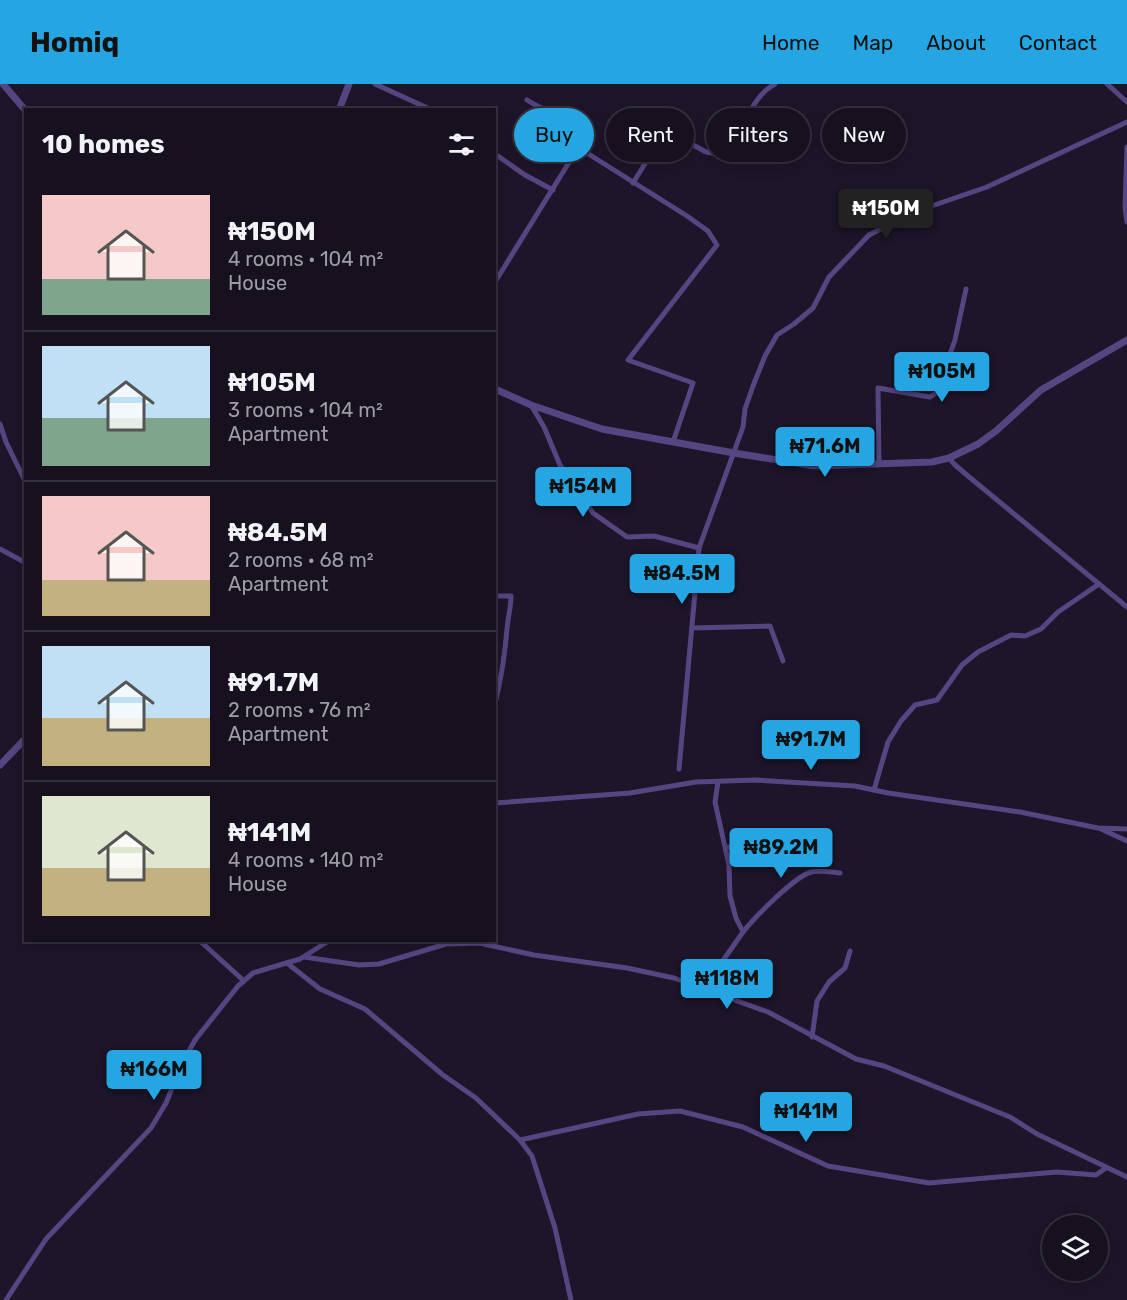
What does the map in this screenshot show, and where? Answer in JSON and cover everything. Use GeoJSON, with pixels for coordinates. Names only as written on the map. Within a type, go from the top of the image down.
{"type":"FeatureCollection","features":[{"type":"Feature","properties":{"kind":"street"},"geometry":{"type":"LineString","coordinates":[[3,84],[24,109]]}},
{"type":"Feature","properties":{"kind":"street"},"geometry":{"type":"LineString","coordinates":[[340,108],[349,84]]}},
{"type":"Feature","properties":{"kind":"street"},"geometry":{"type":"LineString","coordinates":[[375,84],[428,108]]}},
{"type":"Feature","properties":{"kind":"street"},"geometry":{"type":"LineString","coordinates":[[633,183],[659,141],[666,136],[675,135],[706,152],[718,154],[728,148],[762,94],[775,84]]}},
{"type":"Feature","properties":{"kind":"street"},"geometry":{"type":"LineString","coordinates":[[1107,84],[1127,102]]}},
{"type":"Feature","properties":{"kind":"street"},"geometry":{"type":"LineString","coordinates":[[527,100],[542,108]]}},
{"type":"Feature","properties":{"kind":"street"},"geometry":{"type":"LineString","coordinates":[[679,769],[699,548],[722,479],[743,427],[745,409],[753,386],[765,356],[777,335],[813,308],[829,277],[869,235],[914,212],[987,187],[1127,122]]}},
{"type":"Feature","properties":{"kind":"street"},"geometry":{"type":"LineString","coordinates":[[1127,147],[1125,207],[1127,222]]}},
{"type":"Feature","properties":{"kind":"street"},"geometry":{"type":"LineString","coordinates":[[496,155],[525,175],[553,190]]}},
{"type":"Feature","properties":{"kind":"street"},"geometry":{"type":"LineString","coordinates":[[594,158],[687,216],[708,231],[717,245],[628,360],[693,383],[673,442]]}},
{"type":"Feature","properties":{"kind":"street"},"geometry":{"type":"LineString","coordinates":[[496,280],[570,162]]}},
{"type":"Feature","properties":{"kind":"street"},"geometry":{"type":"LineString","coordinates":[[879,464],[878,388],[885,387],[930,397],[936,393],[955,340],[966,289]]}},
{"type":"Feature","properties":{"kind":"street"},"geometry":{"type":"LineString","coordinates":[[496,390],[602,429],[734,453],[814,466],[932,462],[949,458],[978,444],[996,431],[1041,390],[1127,340]]}},
{"type":"Feature","properties":{"kind":"street"},"geometry":{"type":"LineString","coordinates":[[531,405],[544,427],[560,465],[593,513],[627,537],[654,536],[699,548]]}},
{"type":"Feature","properties":{"kind":"street"},"geometry":{"type":"LineString","coordinates":[[0,424],[24,479]]}},
{"type":"Feature","properties":{"kind":"street"},"geometry":{"type":"LineString","coordinates":[[949,458],[1127,607]]}},
{"type":"Feature","properties":{"kind":"street"},"geometry":{"type":"LineString","coordinates":[[0,549],[24,561]]}},
{"type":"Feature","properties":{"kind":"street"},"geometry":{"type":"LineString","coordinates":[[874,790],[888,742],[901,721],[915,705],[937,700],[962,665],[978,652],[1011,635],[1025,636],[1041,629],[1058,612],[1099,584]]}},
{"type":"Feature","properties":{"kind":"street"},"geometry":{"type":"LineString","coordinates":[[496,596],[511,596],[506,647],[496,699]]}},
{"type":"Feature","properties":{"kind":"street"},"geometry":{"type":"LineString","coordinates":[[692,628],[770,626],[783,661]]}},
{"type":"Feature","properties":{"kind":"street"},"geometry":{"type":"LineString","coordinates":[[0,765],[24,740]]}},
{"type":"Feature","properties":{"kind":"street"},"geometry":{"type":"LineString","coordinates":[[496,803],[630,793],[696,782],[755,780],[825,783],[1020,812],[1098,828],[1127,829]]}},
{"type":"Feature","properties":{"kind":"street"},"geometry":{"type":"LineString","coordinates":[[718,782],[715,802],[729,865],[730,896],[736,918],[743,932]]}},
{"type":"Feature","properties":{"kind":"street"},"geometry":{"type":"LineString","coordinates":[[1098,828],[1127,841]]}},
{"type":"Feature","properties":{"kind":"street"},"geometry":{"type":"LineString","coordinates":[[726,847],[781,849]]}},
{"type":"Feature","properties":{"kind":"street"},"geometry":{"type":"LineString","coordinates":[[703,989],[743,932],[783,892],[809,873],[825,871],[840,873]]}},
{"type":"Feature","properties":{"kind":"street"},"geometry":{"type":"LineString","coordinates":[[201,942],[244,981]]}},
{"type":"Feature","properties":{"kind":"street"},"geometry":{"type":"LineString","coordinates":[[6,1300],[46,1239],[151,1128],[195,1040],[244,981],[253,973],[304,957],[327,942]]}},
{"type":"Feature","properties":{"kind":"street"},"geometry":{"type":"LineString","coordinates":[[304,957],[359,965],[379,964],[446,944],[479,943],[534,955],[674,978],[768,1011],[856,1059],[884,1066],[1010,1117],[1037,1134],[1127,1177]]}},
{"type":"Feature","properties":{"kind":"street"},"geometry":{"type":"LineString","coordinates":[[813,1037],[817,1001],[829,982],[845,968],[850,951]]}},
{"type":"Feature","properties":{"kind":"street"},"geometry":{"type":"LineString","coordinates":[[287,963],[320,989],[365,1009],[444,1075],[476,1098],[520,1140],[532,1156],[555,1228],[571,1300]]}},
{"type":"Feature","properties":{"kind":"street"},"geometry":{"type":"LineString","coordinates":[[520,1140],[638,1114],[680,1111],[743,1127],[828,1166],[929,1183],[1057,1172],[1096,1175],[1106,1168]]}}]}
